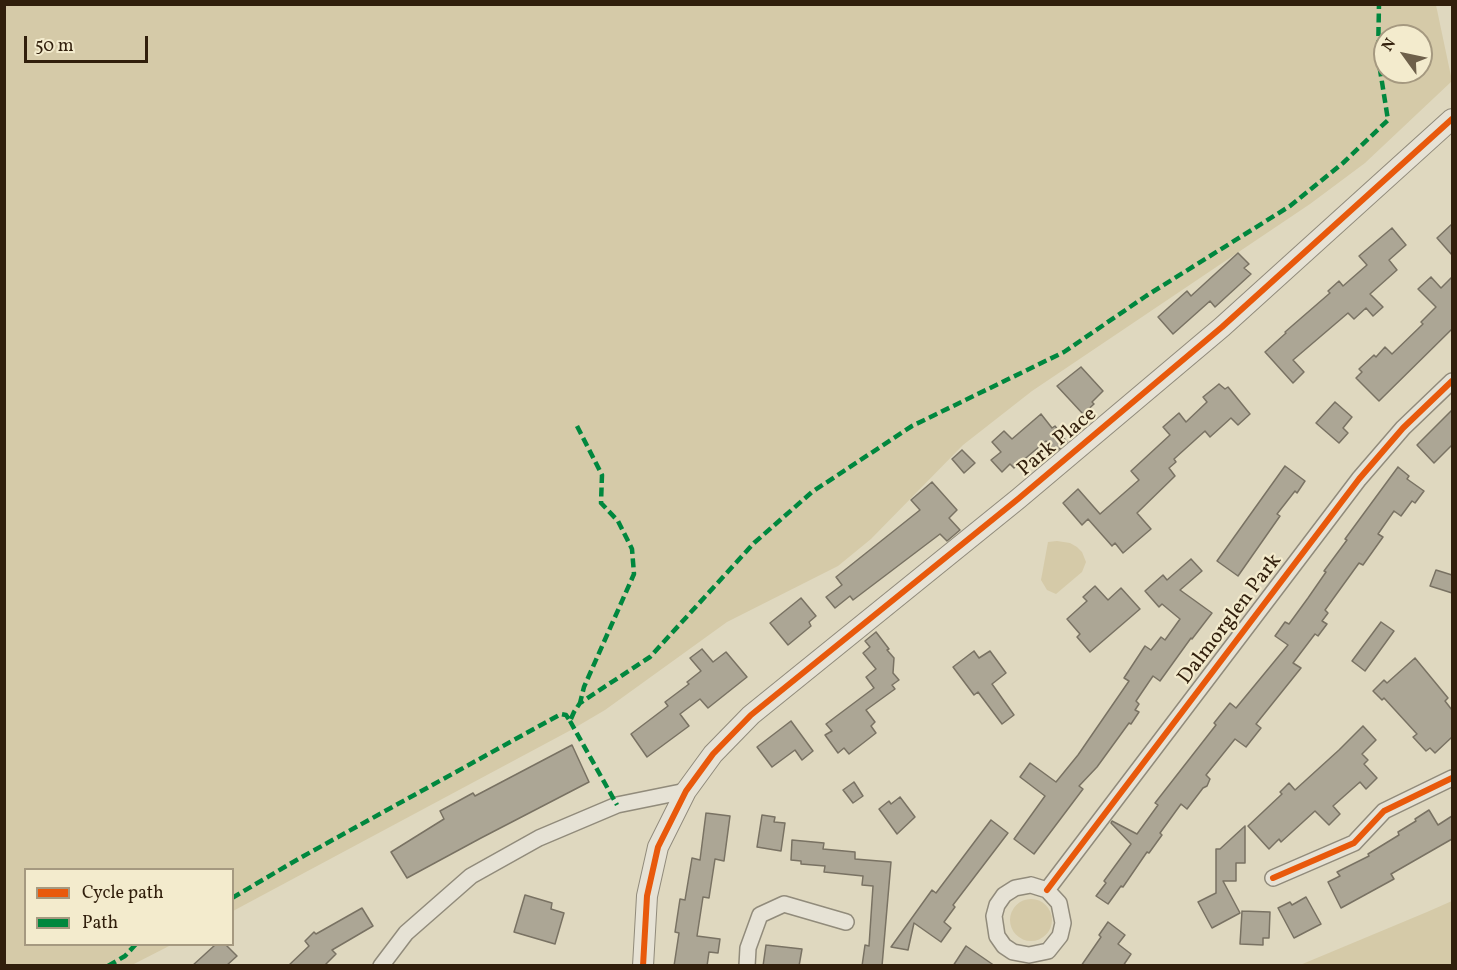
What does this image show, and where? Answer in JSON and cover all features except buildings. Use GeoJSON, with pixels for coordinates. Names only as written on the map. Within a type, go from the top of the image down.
{"type":"FeatureCollection","features":[{"type":"Feature","properties":{"kind":"street","name":"Park Place"},"geometry":{"type":"LineString","coordinates":[[643,966],[647,896],[658,847],[686,790],[713,754],[751,715],[1018,499],[1222,327],[1452,119]]}},
{"type":"Feature","properties":{"kind":"street","name":"Dalmorglen Park"},"geometry":{"type":"LineString","coordinates":[[1047,890],[1359,479],[1403,428],[1452,381]]}},
{"type":"Feature","properties":{"kind":"street"},"geometry":{"type":"LineString","coordinates":[[1273,878],[1354,843],[1383,811],[1452,778]]}},
{"type":"Feature","properties":{"kind":"street"},"geometry":{"type":"LineString","coordinates":[[381,966],[406,933],[471,876],[540,838],[617,805],[686,790]]}},
{"type":"Feature","properties":{"kind":"street"},"geometry":{"type":"LineString","coordinates":[[1031,885],[1047,890],[1059,903],[1063,914],[1064,923],[1060,936],[1048,951],[1029,955],[1013,952],[1004,946],[997,936],[994,916],[997,905],[1004,895],[1015,888],[1031,885]]}},
{"type":"Feature","properties":{"kind":"street"},"geometry":{"type":"LineString","coordinates":[[747,966],[748,948],[760,915],[784,904],[846,922]]}},
{"type":"Feature","properties":{"kind":"shaded area"},"geometry":{"type":"Polygon","coordinates":[[[5,4],[1436,5],[1452,81],[1365,163],[1310,204],[1032,391],[963,445],[871,539],[838,566],[727,622],[605,710],[234,910],[234,868],[24,868],[24,946],[169,946],[132,965],[5,965],[5,4]]]}},
{"type":"Feature","properties":{"kind":"shaded area"},"geometry":{"type":"Polygon","coordinates":[[[1048,542],[1070,543],[1077,547],[1086,562],[1082,572],[1056,594],[1047,590],[1041,580],[1048,542]]]}},
{"type":"Feature","properties":{"kind":"shaded area"},"geometry":{"type":"Polygon","coordinates":[[[1031,899],[1046,905],[1052,920],[1046,935],[1031,941],[1016,935],[1010,920],[1016,905],[1031,899]]]}},
{"type":"Feature","properties":{"kind":"shaded area"},"geometry":{"type":"Polygon","coordinates":[[[1452,901],[1452,965],[1300,965],[1427,912],[1452,901]]]}},
{"type":"Feature","properties":{"kind":"marked path"},"geometry":{"type":"LineString","coordinates":[[234,897],[561,714],[566,715],[570,721],[580,703],[650,657],[754,543],[812,492],[912,426],[1064,352],[1146,296],[1290,206],[1343,163],[1388,120],[1378,57],[1379,4]]}},
{"type":"Feature","properties":{"kind":"marked path"},"geometry":{"type":"LineString","coordinates":[[577,426],[602,475],[601,503],[618,521],[632,549],[634,574],[584,687],[580,703]]}},
{"type":"Feature","properties":{"kind":"marked path"},"geometry":{"type":"LineString","coordinates":[[570,721],[617,805]]}},
{"type":"Feature","properties":{"kind":"marked path"},"geometry":{"type":"LineString","coordinates":[[108,966],[125,956],[134,946]]}},
{"type":"Feature","properties":{"kind":"cycle path"},"geometry":{"type":"LineString","coordinates":[[643,966],[647,896],[658,847],[686,791],[713,754],[751,715],[1018,499],[1222,327],[1452,119]]}},
{"type":"Feature","properties":{"kind":"cycle path"},"geometry":{"type":"LineString","coordinates":[[1047,890],[1359,479],[1403,428],[1452,381]]}},
{"type":"Feature","properties":{"kind":"cycle path"},"geometry":{"type":"LineString","coordinates":[[1273,878],[1354,843],[1384,811],[1452,778]]}}]}
